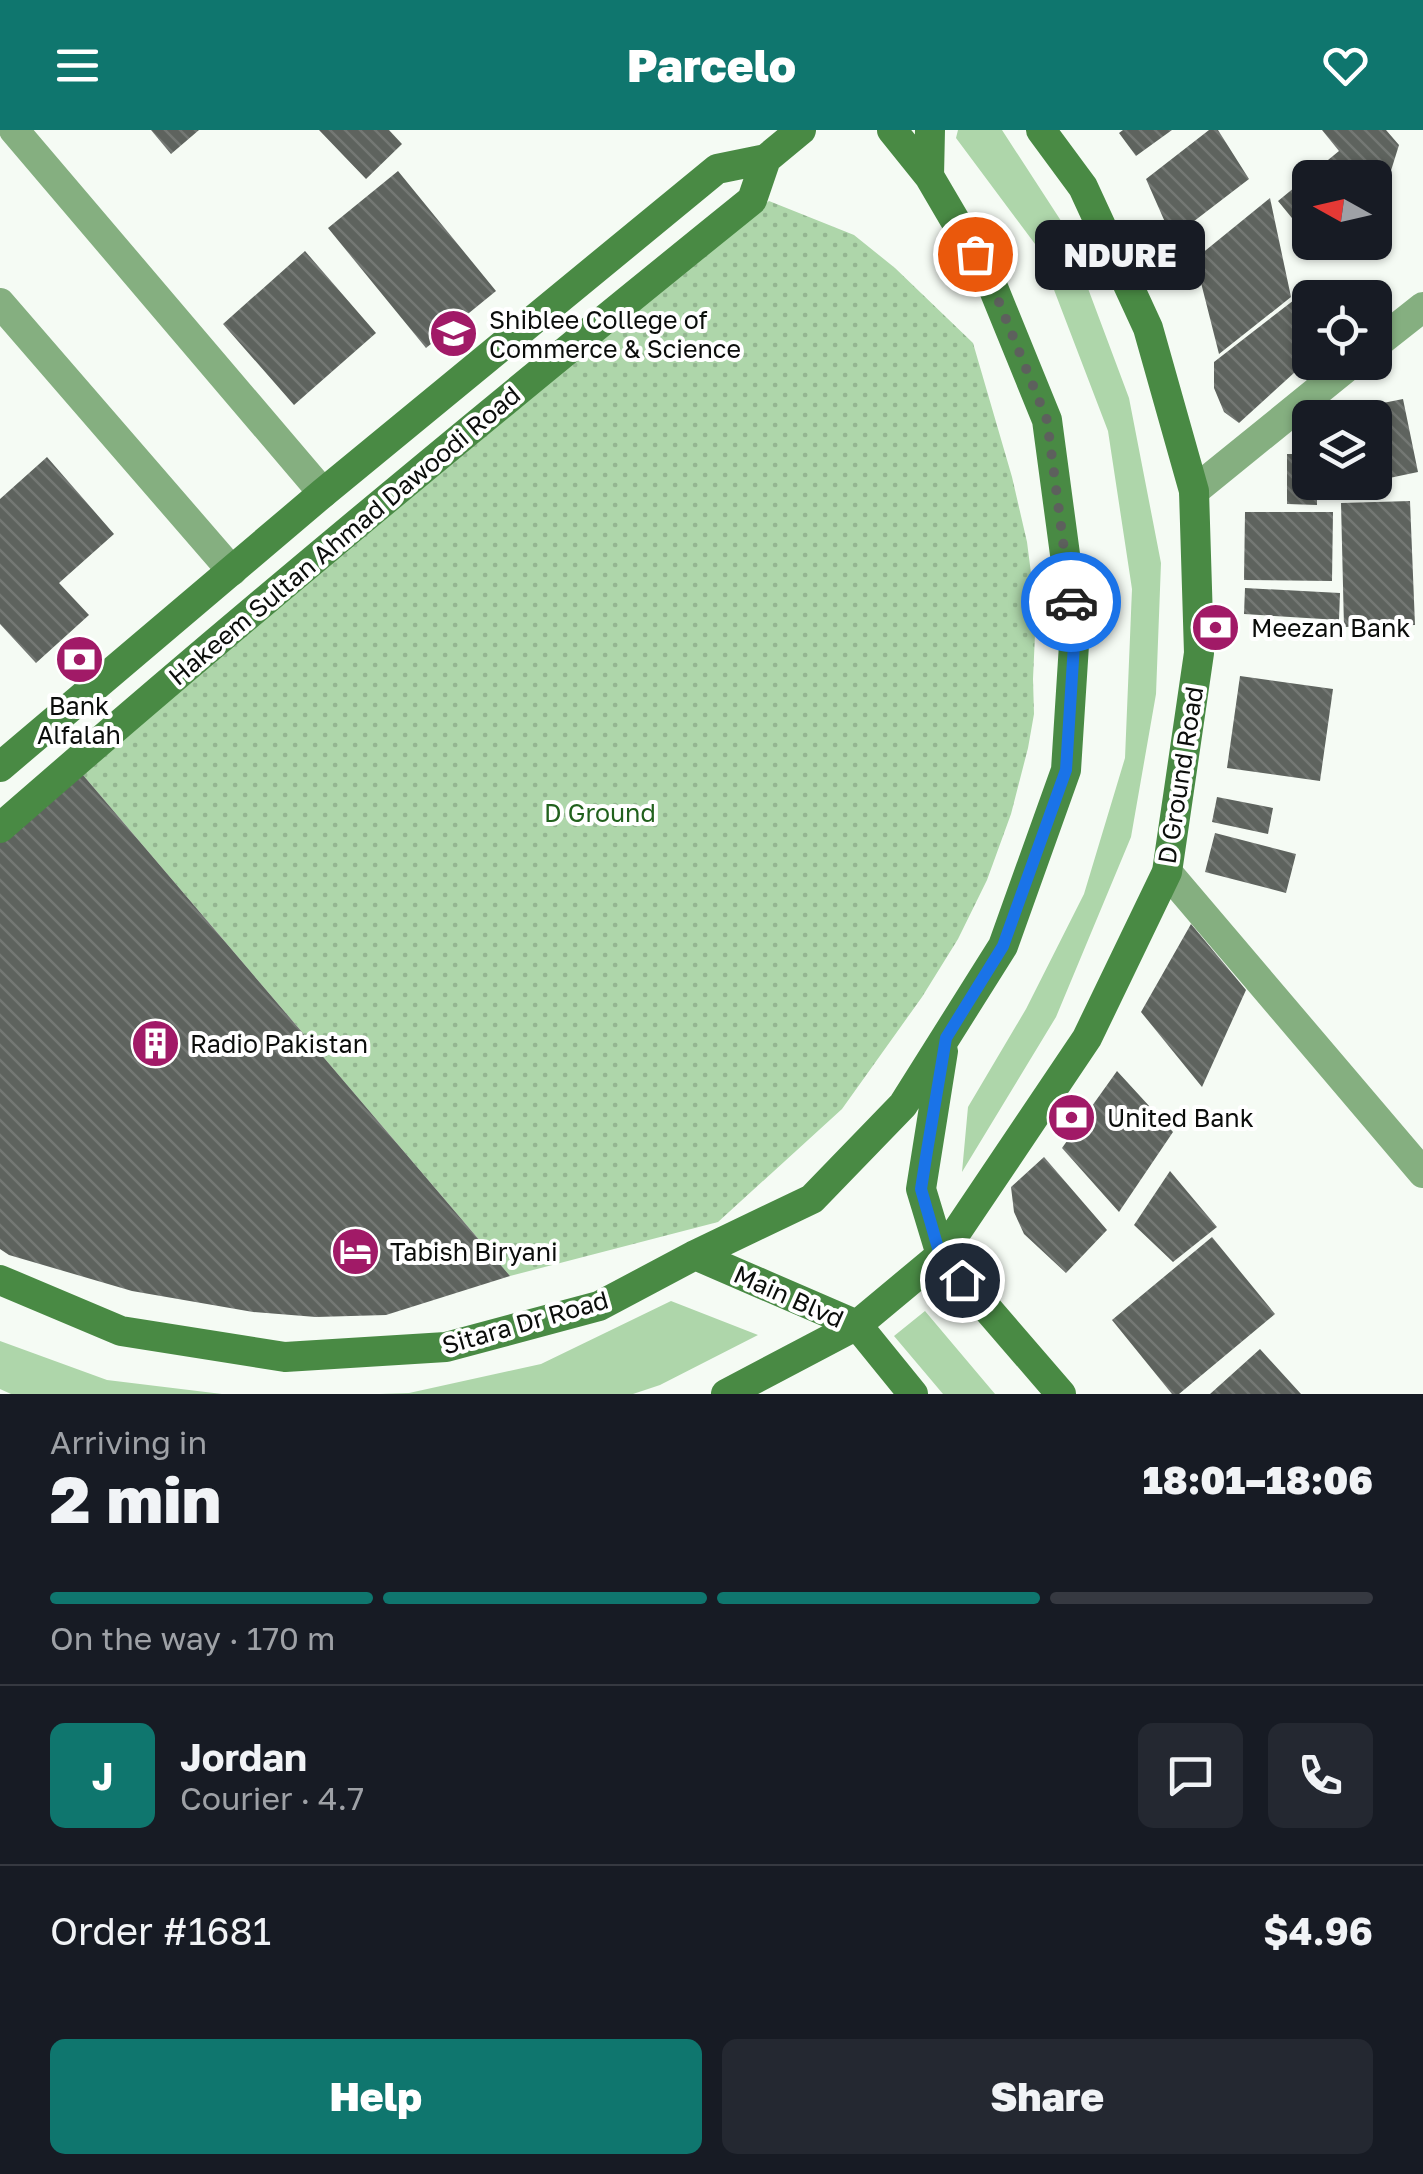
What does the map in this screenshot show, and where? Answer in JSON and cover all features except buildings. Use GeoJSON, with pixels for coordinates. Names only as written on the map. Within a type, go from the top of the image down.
{"type":"FeatureCollection","features":[{"type":"Feature","properties":{"kind":"street"},"geometry":{"type":"LineString","coordinates":[[14,130],[323,492]]}},
{"type":"Feature","properties":{"kind":"street","name":"Hakeem Sultan Ahmad Dawoodi Road"},"geometry":{"type":"LineString","coordinates":[[0,828],[550,362],[752,200],[766,160],[801,130]]}},
{"type":"Feature","properties":{"kind":"street","name":"Sitara Dr Road"},"geometry":{"type":"LineString","coordinates":[[0,1280],[121,1332],[285,1356],[446,1348],[599,1306],[812,1199],[903,1106],[1003,946],[1066,770],[1075,629],[1047,420],[990,280],[929,176],[892,130]]}},
{"type":"Feature","properties":{"kind":"street"},"geometry":{"type":"LineString","coordinates":[[929,176],[930,130]]}},
{"type":"Feature","properties":{"kind":"street","name":"D Ground Road"},"geometry":{"type":"LineString","coordinates":[[726,1394],[857,1326],[940,1255],[1086,1038],[1167,872],[1198,653],[1194,490],[1148,328],[1084,187],[1041,130]]}},
{"type":"Feature","properties":{"kind":"street","name":"Hakeem Sultan Ahmad Dawoodi Road"},"geometry":{"type":"LineString","coordinates":[[0,767],[323,492],[717,169],[766,160]]}},
{"type":"Feature","properties":{"kind":"street"},"geometry":{"type":"LineString","coordinates":[[0,302],[232,571]]}},
{"type":"Feature","properties":{"kind":"street"},"geometry":{"type":"LineString","coordinates":[[1392,331],[1423,306]]}},
{"type":"Feature","properties":{"kind":"street"},"geometry":{"type":"LineString","coordinates":[[1194,490],[1332,380]]}},
{"type":"Feature","properties":{"kind":"street"},"geometry":{"type":"LineString","coordinates":[[1167,872],[1423,1174]]}},
{"type":"Feature","properties":{"kind":"street"},"geometry":{"type":"LineString","coordinates":[[946,1038],[921,1189],[940,1255],[1061,1394]]}},
{"type":"Feature","properties":{"kind":"street","name":"Main Blvd"},"geometry":{"type":"LineString","coordinates":[[695,1255],[857,1326],[914,1394]]}},
{"type":"Feature","properties":{"kind":"green space"},"geometry":{"type":"Polygon","coordinates":[[[958,130],[1002,130],[1065,227],[1129,398],[1161,563],[1156,694],[1131,837],[1056,1017],[962,1172],[968,1107],[1026,1009],[1084,894],[1125,758],[1132,589],[1108,431],[1038,248],[956,138],[958,130]]]}},
{"type":"Feature","properties":{"kind":"green space","name":"D Ground"},"geometry":{"type":"Polygon","coordinates":[[[769,201],[854,235],[895,268],[973,343],[1027,542],[1036,612],[1034,714],[1028,748],[1011,814],[987,880],[958,939],[842,1109],[718,1222],[510,1276],[77,768],[501,412],[769,201]]]}},
{"type":"Feature","properties":{"kind":"green space"},"geometry":{"type":"Polygon","coordinates":[[[671,1301],[758,1335],[660,1385],[633,1394],[380,1394],[409,1393],[541,1364],[671,1301]]]}},
{"type":"Feature","properties":{"kind":"green space"},"geometry":{"type":"Polygon","coordinates":[[[925,1311],[995,1394],[943,1394],[894,1336],[925,1311]]]}},
{"type":"Feature","properties":{"kind":"green space"},"geometry":{"type":"Polygon","coordinates":[[[0,1341],[107,1380],[222,1394],[11,1394],[0,1389],[0,1341]]]}},
{"type":"Feature","properties":{"kind":"way so far"},"geometry":{"type":"LineString","coordinates":[[975,254],[990,280],[1047,420],[1071,602]]}},
{"type":"Feature","properties":{"kind":"place","name":"NDURE"},"geometry":{"type":"Point","coordinates":[975,254]}},
{"type":"Feature","properties":{"kind":"place","name":"Shiblee College of Commerce & Science"},"geometry":{"type":"Point","coordinates":[454,333]}},
{"type":"Feature","properties":{"kind":"place","name":"Meezan Bank"},"geometry":{"type":"Point","coordinates":[1216,627]}},
{"type":"Feature","properties":{"kind":"place","name":"Bank Alfalah"},"geometry":{"type":"Point","coordinates":[79,659]}},
{"type":"Feature","properties":{"kind":"place","name":"Radio Pakistan"},"geometry":{"type":"Point","coordinates":[155,1043]}},
{"type":"Feature","properties":{"kind":"place","name":"United Bank"},"geometry":{"type":"Point","coordinates":[1072,1117]}},
{"type":"Feature","properties":{"kind":"place","name":"Tabish Biryani"},"geometry":{"type":"Point","coordinates":[355,1251]}},
{"type":"Feature","properties":{"kind":"route"},"geometry":{"type":"LineString","coordinates":[[962,1280],[940,1255],[921,1189],[927,1151],[946,1038],[1003,946],[1066,770],[1075,629],[1071,602]]}}]}
